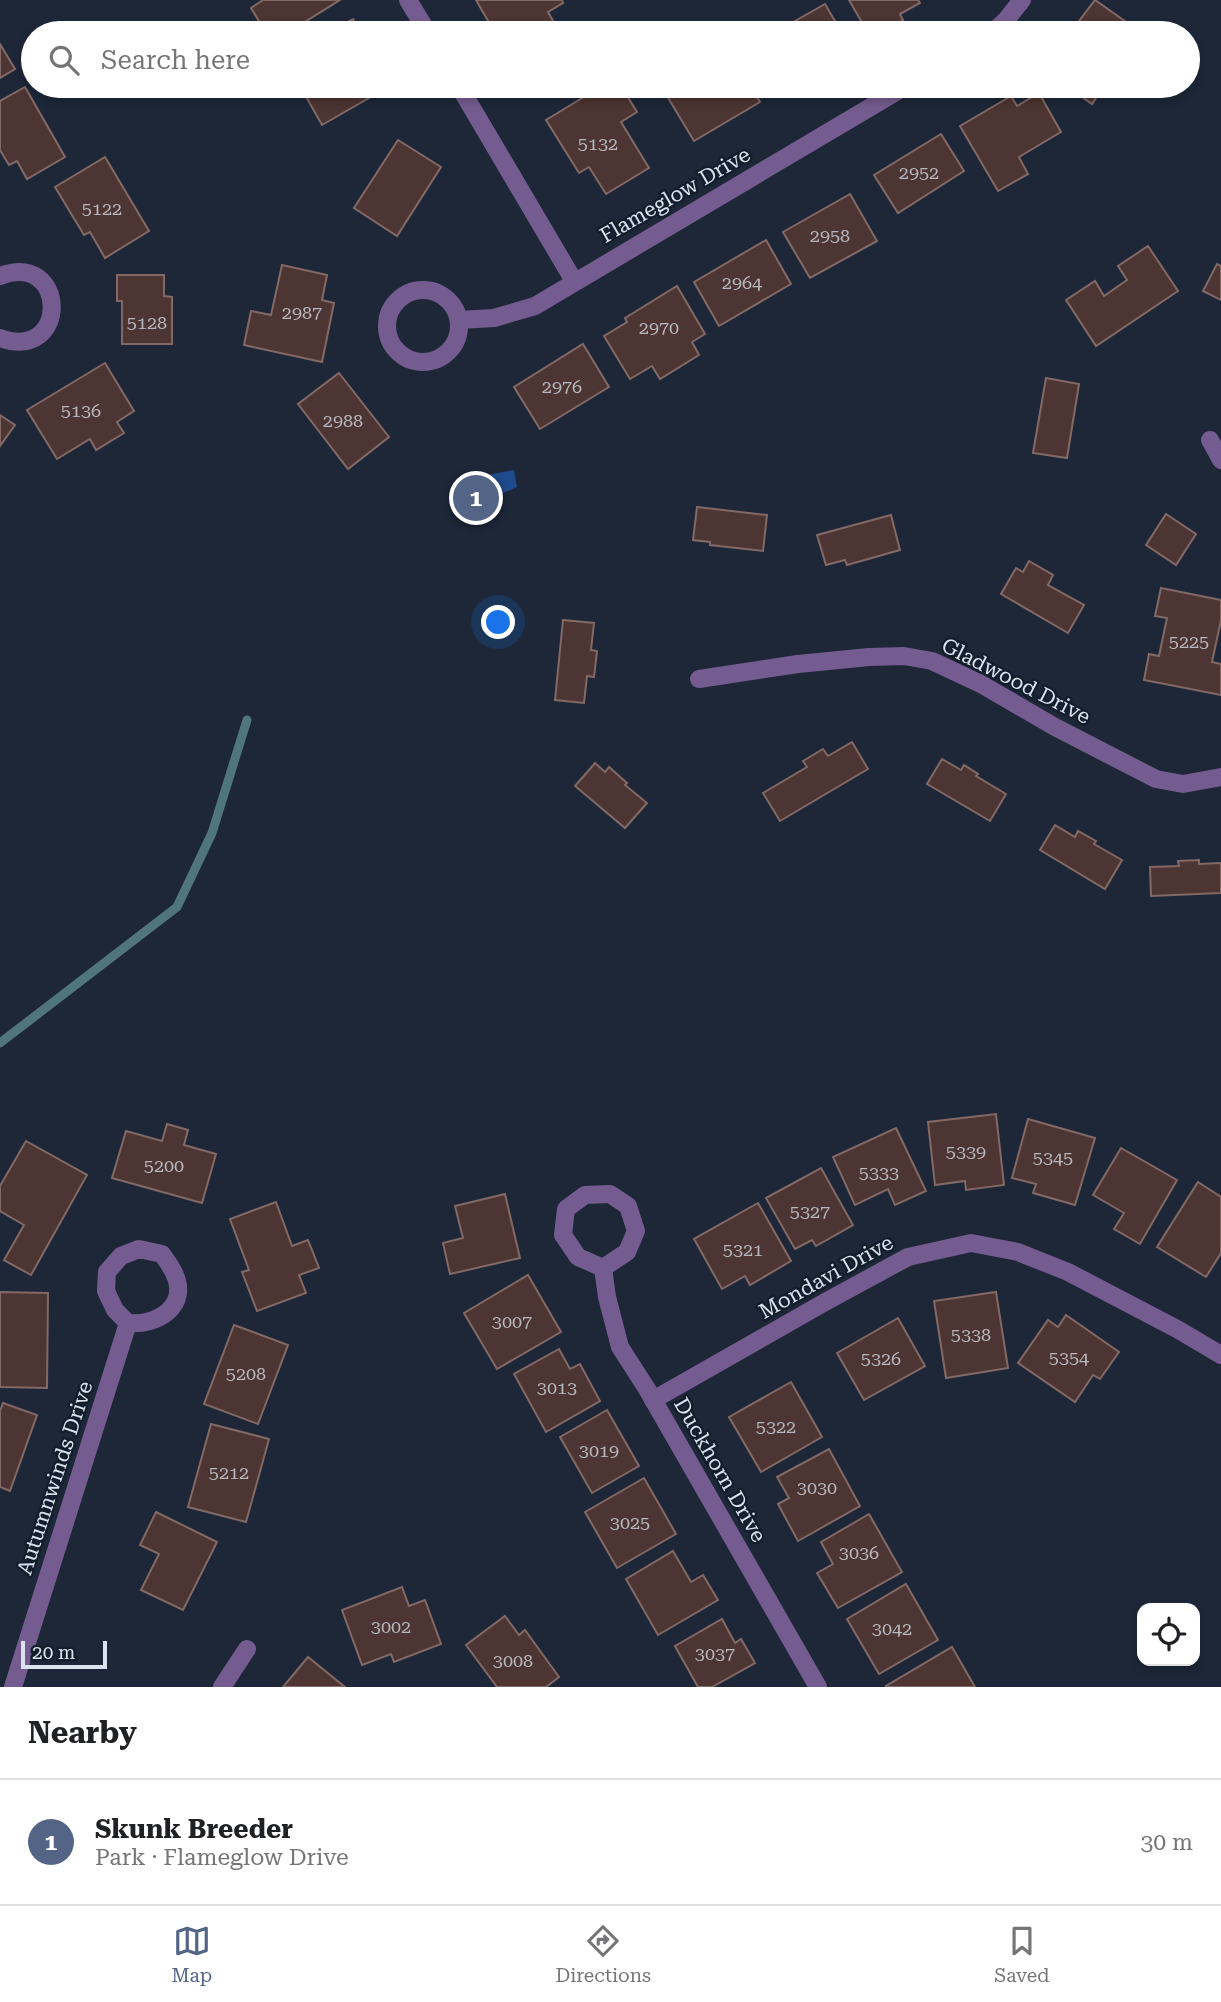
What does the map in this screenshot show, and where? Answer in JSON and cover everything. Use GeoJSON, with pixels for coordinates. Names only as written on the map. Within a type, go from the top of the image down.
{"type":"FeatureCollection","features":[{"type":"Feature","properties":{"kind":"street"},"geometry":{"type":"LineString","coordinates":[[408,0],[421,21]]}},
{"type":"Feature","properties":{"kind":"street"},"geometry":{"type":"LineString","coordinates":[[1005,21],[1022,0]]}},
{"type":"Feature","properties":{"kind":"street"},"geometry":{"type":"LineString","coordinates":[[466,98],[574,281]]}},
{"type":"Feature","properties":{"kind":"street","name":"Flameglow Drive"},"geometry":{"type":"LineString","coordinates":[[459,320],[494,318],[534,306],[886,98]]}},
{"type":"Feature","properties":{"kind":"street"},"geometry":{"type":"LineString","coordinates":[[0,276],[10,272],[22,272],[42,281],[52,300],[53,311],[44,331],[35,338],[11,342],[0,338]]}},
{"type":"Feature","properties":{"kind":"street"},"geometry":{"type":"LineString","coordinates":[[412,290],[437,292],[455,308],[459,320],[455,343],[438,359],[415,362],[403,358],[388,340],[387,316],[392,305],[412,290]]}},
{"type":"Feature","properties":{"kind":"street"},"geometry":{"type":"LineString","coordinates":[[1210,440],[1221,460]]}},
{"type":"Feature","properties":{"kind":"street","name":"Gladwood Drive"},"geometry":{"type":"LineString","coordinates":[[699,679],[798,664],[869,657],[904,656],[932,661],[981,684],[1055,727],[1156,779],[1183,784],[1221,777]]}},
{"type":"Feature","properties":{"kind":"street"},"geometry":{"type":"LineString","coordinates":[[610,1194],[628,1206],[636,1231],[627,1252],[603,1268],[578,1256],[563,1235],[566,1209],[585,1195],[610,1194]]}},
{"type":"Feature","properties":{"kind":"street","name":"Mondavi Drive"},"geometry":{"type":"LineString","coordinates":[[653,1400],[827,1300],[908,1257],[971,1243],[1018,1252],[1068,1272],[1221,1354]]}},
{"type":"Feature","properties":{"kind":"street"},"geometry":{"type":"LineString","coordinates":[[139,1249],[162,1254],[176,1275],[177,1295],[172,1310],[141,1325],[128,1323],[115,1310],[106,1291],[107,1272],[121,1256],[139,1249]]}},
{"type":"Feature","properties":{"kind":"street","name":"Duckhorn Drive"},"geometry":{"type":"LineString","coordinates":[[603,1268],[607,1297],[621,1347],[818,1687]]}},
{"type":"Feature","properties":{"kind":"street","name":"Autumnwinds Drive"},"geometry":{"type":"LineString","coordinates":[[13,1687],[128,1323]]}},
{"type":"Feature","properties":{"kind":"street"},"geometry":{"type":"LineString","coordinates":[[222,1687],[247,1649]]}},
{"type":"Feature","properties":{"kind":"shaded area"},"geometry":{"type":"Polygon","coordinates":[[[514,470],[517,487],[466,509],[456,486],[465,479],[514,470]]]}},
{"type":"Feature","properties":{"kind":"building"},"geometry":{"type":"Polygon","coordinates":[[[263,0],[340,0],[306,21],[259,21],[251,8],[263,0]]]}},
{"type":"Feature","properties":{"kind":"building"},"geometry":{"type":"Polygon","coordinates":[[[476,0],[562,0],[563,3],[548,12],[553,21],[488,21],[476,0]]]}},
{"type":"Feature","properties":{"kind":"building"},"geometry":{"type":"Polygon","coordinates":[[[849,0],[918,0],[920,3],[900,14],[901,21],[861,21],[849,0]]]}},
{"type":"Feature","properties":{"kind":"building"},"geometry":{"type":"Polygon","coordinates":[[[1095,0],[1125,21],[1079,21],[1095,0]]]}},
{"type":"Feature","properties":{"kind":"building"},"geometry":{"type":"Polygon","coordinates":[[[825,4],[835,21],[795,21],[825,4]]]}},
{"type":"Feature","properties":{"kind":"building"},"geometry":{"type":"Polygon","coordinates":[[[0,44],[15,69],[0,78],[0,44]]]}},
{"type":"Feature","properties":{"kind":"building"},"geometry":{"type":"Polygon","coordinates":[[[21,89],[21,98],[31,98],[65,157],[27,179],[17,161],[9,165],[0,150],[0,101],[21,89]]]}},
{"type":"Feature","properties":{"kind":"building"},"geometry":{"type":"Polygon","coordinates":[[[307,98],[369,98],[322,125],[307,98]]]}},
{"type":"Feature","properties":{"kind":"building"},"geometry":{"type":"Polygon","coordinates":[[[582,98],[628,98],[637,112],[621,122],[649,168],[606,194],[589,167],[579,173],[546,120],[582,98]]]}},
{"type":"Feature","properties":{"kind":"building"},"geometry":{"type":"Polygon","coordinates":[[[668,98],[758,98],[760,102],[694,141],[668,98]]]}},
{"type":"Feature","properties":{"kind":"building"},"geometry":{"type":"Polygon","coordinates":[[[1008,98],[1012,98],[1017,106],[1031,98],[1042,98],[1061,132],[1019,157],[1028,174],[998,191],[960,126],[1008,98]]]}},
{"type":"Feature","properties":{"kind":"building"},"geometry":{"type":"Polygon","coordinates":[[[1084,98],[1096,98],[1092,104],[1084,98]]]}},
{"type":"Feature","properties":{"kind":"building"},"geometry":{"type":"Polygon","coordinates":[[[941,134],[964,171],[898,213],[874,175],[941,134]]]}},
{"type":"Feature","properties":{"kind":"building"},"geometry":{"type":"Polygon","coordinates":[[[398,140],[441,167],[397,236],[354,208],[398,140]]]}},
{"type":"Feature","properties":{"kind":"building"},"geometry":{"type":"Polygon","coordinates":[[[105,157],[149,231],[105,258],[90,232],[84,235],[55,187],[105,157]]]}},
{"type":"Feature","properties":{"kind":"building"},"geometry":{"type":"Polygon","coordinates":[[[850,194],[877,241],[810,278],[783,232],[850,194]]]}},
{"type":"Feature","properties":{"kind":"building"},"geometry":{"type":"Polygon","coordinates":[[[766,240],[791,284],[719,326],[694,282],[766,240]]]}},
{"type":"Feature","properties":{"kind":"building"},"geometry":{"type":"Polygon","coordinates":[[[1148,246],[1178,291],[1096,346],[1066,300],[1095,281],[1104,296],[1127,280],[1118,266],[1148,246]]]}},
{"type":"Feature","properties":{"kind":"building"},"geometry":{"type":"Polygon","coordinates":[[[1217,264],[1221,266],[1221,300],[1203,291],[1217,264]]]}},
{"type":"Feature","properties":{"kind":"building"},"geometry":{"type":"Polygon","coordinates":[[[282,265],[327,275],[322,300],[334,303],[322,362],[244,345],[251,311],[271,315],[282,265]]]}},
{"type":"Feature","properties":{"kind":"building"},"geometry":{"type":"Polygon","coordinates":[[[117,275],[164,275],[164,296],[172,297],[172,344],[122,344],[122,301],[117,301],[117,275]]]}},
{"type":"Feature","properties":{"kind":"building"},"geometry":{"type":"Polygon","coordinates":[[[677,286],[705,334],[692,342],[699,355],[660,379],[652,366],[630,379],[604,336],[627,322],[625,318],[677,286]]]}},
{"type":"Feature","properties":{"kind":"building"},"geometry":{"type":"Polygon","coordinates":[[[583,344],[609,387],[540,429],[514,387],[583,344]]]}},
{"type":"Feature","properties":{"kind":"building"},"geometry":{"type":"Polygon","coordinates":[[[105,363],[134,411],[117,422],[124,433],[96,450],[90,439],[57,459],[27,410],[105,363]]]}},
{"type":"Feature","properties":{"kind":"building"},"geometry":{"type":"Polygon","coordinates":[[[339,373],[389,437],[348,469],[298,404],[339,373]]]}},
{"type":"Feature","properties":{"kind":"building"},"geometry":{"type":"Polygon","coordinates":[[[1046,378],[1079,384],[1067,458],[1033,453],[1046,378]]]}},
{"type":"Feature","properties":{"kind":"building"},"geometry":{"type":"Polygon","coordinates":[[[0,415],[15,425],[0,446],[0,415]]]}},
{"type":"Feature","properties":{"kind":"building"},"geometry":{"type":"Polygon","coordinates":[[[697,507],[767,515],[763,551],[710,545],[710,542],[693,540],[697,507]]]}},
{"type":"Feature","properties":{"kind":"building"},"geometry":{"type":"Polygon","coordinates":[[[1166,514],[1196,534],[1176,565],[1146,545],[1166,514]]]}},
{"type":"Feature","properties":{"kind":"building"},"geometry":{"type":"Polygon","coordinates":[[[891,515],[900,550],[847,565],[845,560],[826,565],[817,535],[891,515]]]}},
{"type":"Feature","properties":{"kind":"building"},"geometry":{"type":"Polygon","coordinates":[[[1029,561],[1053,575],[1048,585],[1084,605],[1068,633],[1001,594],[1016,568],[1023,572],[1029,561]]]}},
{"type":"Feature","properties":{"kind":"building"},"geometry":{"type":"Polygon","coordinates":[[[1161,588],[1221,600],[1221,620],[1212,662],[1221,664],[1221,695],[1144,680],[1149,654],[1159,656],[1167,618],[1155,616],[1161,588]]]}},
{"type":"Feature","properties":{"kind":"building"},"geometry":{"type":"Polygon","coordinates":[[[563,620],[594,623],[591,650],[597,651],[594,677],[587,676],[584,703],[555,700],[563,620]]]}},
{"type":"Feature","properties":{"kind":"building"},"geometry":{"type":"Polygon","coordinates":[[[852,742],[868,769],[780,821],[763,793],[807,767],[803,761],[823,749],[828,756],[852,742]]]}},
{"type":"Feature","properties":{"kind":"building"},"geometry":{"type":"Polygon","coordinates":[[[942,759],[961,770],[964,765],[978,774],[976,776],[1006,794],[990,821],[927,784],[942,759]]]}},
{"type":"Feature","properties":{"kind":"building"},"geometry":{"type":"Polygon","coordinates":[[[595,763],[605,772],[609,767],[647,803],[625,828],[575,786],[595,763]]]}},
{"type":"Feature","properties":{"kind":"building"},"geometry":{"type":"Polygon","coordinates":[[[1055,825],[1075,837],[1078,831],[1122,860],[1105,889],[1040,850],[1055,825]]]}},
{"type":"Feature","properties":{"kind":"building"},"geometry":{"type":"Polygon","coordinates":[[[1199,860],[1199,864],[1221,863],[1221,893],[1151,896],[1150,867],[1179,866],[1178,861],[1199,860]]]}},
{"type":"Feature","properties":{"kind":"building"},"geometry":{"type":"Polygon","coordinates":[[[996,1114],[1004,1185],[966,1190],[965,1181],[935,1185],[928,1122],[996,1114]]]}},
{"type":"Feature","properties":{"kind":"building"},"geometry":{"type":"Polygon","coordinates":[[[1028,1119],[1095,1138],[1075,1205],[1033,1193],[1036,1184],[1012,1178],[1028,1119]]]}},
{"type":"Feature","properties":{"kind":"building"},"geometry":{"type":"Polygon","coordinates":[[[167,1124],[188,1130],[184,1145],[216,1154],[202,1203],[112,1178],[126,1131],[162,1141],[167,1124]]]}},
{"type":"Feature","properties":{"kind":"building"},"geometry":{"type":"Polygon","coordinates":[[[896,1128],[926,1191],[895,1205],[888,1189],[855,1205],[833,1157],[896,1128]]]}},
{"type":"Feature","properties":{"kind":"building"},"geometry":{"type":"Polygon","coordinates":[[[26,1141],[87,1175],[31,1275],[4,1260],[24,1225],[0,1211],[0,1186],[26,1141]]]}},
{"type":"Feature","properties":{"kind":"building"},"geometry":{"type":"Polygon","coordinates":[[[1121,1148],[1177,1180],[1140,1244],[1114,1229],[1124,1213],[1093,1195],[1121,1148]]]}},
{"type":"Feature","properties":{"kind":"building"},"geometry":{"type":"Polygon","coordinates":[[[821,1168],[853,1225],[816,1246],[812,1240],[795,1249],[766,1198],[821,1168]]]}},
{"type":"Feature","properties":{"kind":"building"},"geometry":{"type":"Polygon","coordinates":[[[1198,1182],[1221,1197],[1221,1253],[1206,1277],[1157,1247],[1198,1182]]]}},
{"type":"Feature","properties":{"kind":"building"},"geometry":{"type":"Polygon","coordinates":[[[505,1194],[520,1258],[450,1274],[443,1243],[463,1238],[455,1206],[505,1194]]]}},
{"type":"Feature","properties":{"kind":"building"},"geometry":{"type":"Polygon","coordinates":[[[276,1202],[292,1246],[308,1240],[319,1268],[299,1275],[306,1293],[257,1311],[242,1272],[249,1270],[230,1219],[276,1202]]]}},
{"type":"Feature","properties":{"kind":"building"},"geometry":{"type":"Polygon","coordinates":[[[758,1203],[791,1261],[750,1285],[745,1276],[722,1289],[694,1239],[758,1203]]]}},
{"type":"Feature","properties":{"kind":"building"},"geometry":{"type":"Polygon","coordinates":[[[528,1275],[561,1332],[497,1369],[464,1313],[528,1275]]]}},
{"type":"Feature","properties":{"kind":"building"},"geometry":{"type":"Polygon","coordinates":[[[0,1292],[48,1293],[47,1388],[0,1387],[0,1292]]]}},
{"type":"Feature","properties":{"kind":"building"},"geometry":{"type":"Polygon","coordinates":[[[996,1292],[1008,1368],[946,1378],[934,1301],[996,1292]]]}},
{"type":"Feature","properties":{"kind":"building"},"geometry":{"type":"Polygon","coordinates":[[[1066,1315],[1119,1352],[1100,1379],[1093,1375],[1075,1402],[1018,1363],[1048,1320],[1058,1327],[1066,1315]]]}},
{"type":"Feature","properties":{"kind":"building"},"geometry":{"type":"Polygon","coordinates":[[[898,1318],[925,1366],[864,1400],[837,1353],[898,1318]]]}},
{"type":"Feature","properties":{"kind":"building"},"geometry":{"type":"Polygon","coordinates":[[[234,1325],[288,1345],[258,1424],[204,1404],[234,1325]]]}},
{"type":"Feature","properties":{"kind":"building"},"geometry":{"type":"Polygon","coordinates":[[[559,1349],[570,1369],[580,1364],[600,1401],[546,1432],[514,1374],[559,1349]]]}},
{"type":"Feature","properties":{"kind":"building"},"geometry":{"type":"Polygon","coordinates":[[[791,1382],[822,1437],[761,1472],[729,1417],[791,1382]]]}},
{"type":"Feature","properties":{"kind":"building"},"geometry":{"type":"Polygon","coordinates":[[[3,1403],[37,1415],[10,1491],[0,1487],[0,1411],[3,1403]]]}},
{"type":"Feature","properties":{"kind":"building"},"geometry":{"type":"Polygon","coordinates":[[[607,1410],[639,1466],[592,1493],[560,1437],[607,1410]]]}},
{"type":"Feature","properties":{"kind":"building"},"geometry":{"type":"Polygon","coordinates":[[[211,1424],[269,1439],[246,1522],[188,1507],[211,1424]]]}},
{"type":"Feature","properties":{"kind":"building"},"geometry":{"type":"Polygon","coordinates":[[[829,1449],[860,1506],[798,1541],[778,1504],[789,1498],[777,1477],[829,1449]]]}},
{"type":"Feature","properties":{"kind":"building"},"geometry":{"type":"Polygon","coordinates":[[[644,1478],[676,1534],[617,1568],[585,1512],[644,1478]]]}},
{"type":"Feature","properties":{"kind":"building"},"geometry":{"type":"Polygon","coordinates":[[[156,1512],[217,1542],[183,1610],[141,1590],[159,1554],[140,1545],[156,1512]]]}},
{"type":"Feature","properties":{"kind":"building"},"geometry":{"type":"Polygon","coordinates":[[[869,1514],[902,1572],[838,1608],[817,1573],[833,1564],[821,1542],[869,1514]]]}},
{"type":"Feature","properties":{"kind":"building"},"geometry":{"type":"Polygon","coordinates":[[[673,1551],[691,1582],[703,1575],[718,1600],[658,1635],[626,1579],[673,1551]]]}},
{"type":"Feature","properties":{"kind":"building"},"geometry":{"type":"Polygon","coordinates":[[[906,1584],[938,1640],[879,1674],[847,1619],[906,1584]]]}},
{"type":"Feature","properties":{"kind":"building"},"geometry":{"type":"Polygon","coordinates":[[[402,1587],[409,1606],[425,1600],[441,1644],[394,1662],[391,1654],[362,1665],[342,1610],[402,1587]]]}},
{"type":"Feature","properties":{"kind":"building"},"geometry":{"type":"Polygon","coordinates":[[[505,1616],[519,1635],[525,1630],[559,1677],[546,1687],[497,1687],[466,1645],[505,1616]]]}},
{"type":"Feature","properties":{"kind":"building"},"geometry":{"type":"Polygon","coordinates":[[[722,1619],[735,1643],[741,1639],[755,1663],[712,1687],[698,1687],[675,1646],[722,1619]]]}},
{"type":"Feature","properties":{"kind":"building"},"geometry":{"type":"Polygon","coordinates":[[[952,1647],[975,1687],[886,1686],[952,1647]]]}},
{"type":"Feature","properties":{"kind":"building"},"geometry":{"type":"Polygon","coordinates":[[[308,1657],[345,1687],[283,1687],[308,1657]]]}},
{"type":"Feature","properties":{"kind":"waterway"},"geometry":{"type":"LineString","coordinates":[[0,1043],[177,907],[212,833],[247,720]]}},
{"type":"Feature","properties":{"kind":"place","name":"Skunk Breeder"},"geometry":{"type":"Point","coordinates":[476,498]}}]}
